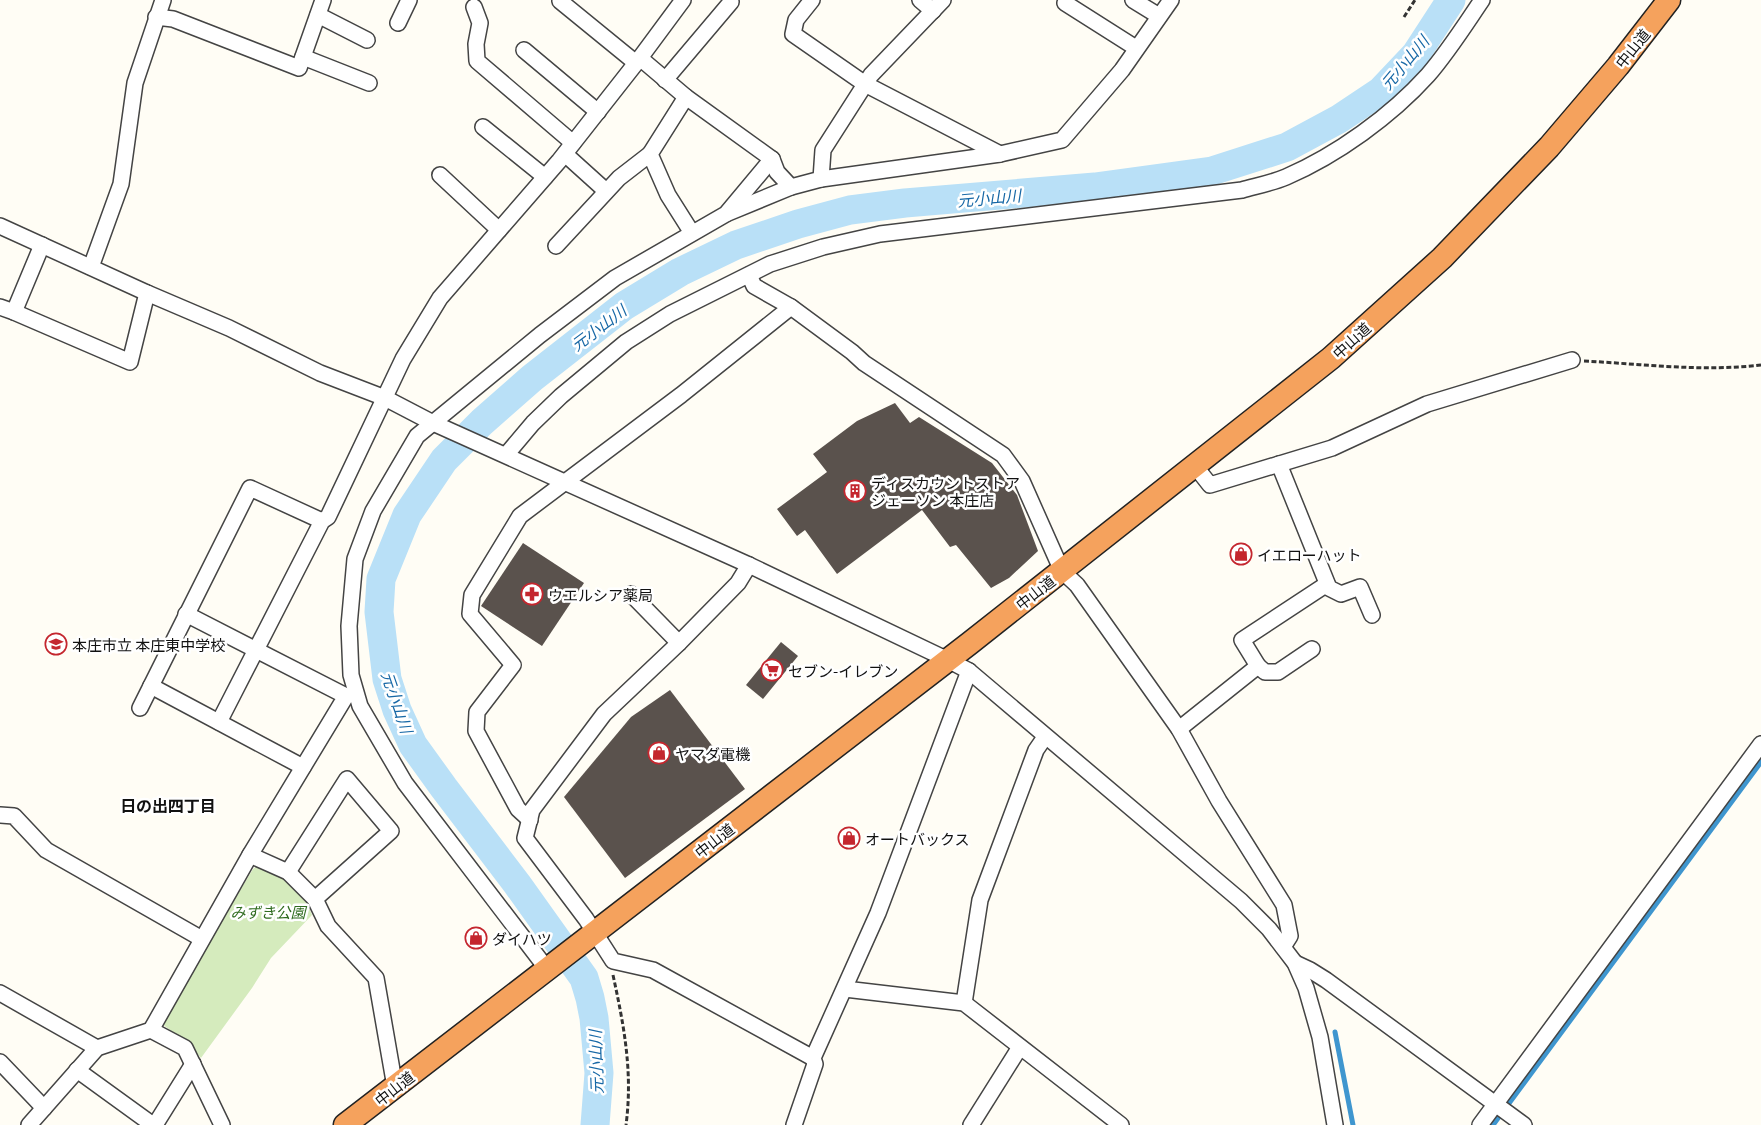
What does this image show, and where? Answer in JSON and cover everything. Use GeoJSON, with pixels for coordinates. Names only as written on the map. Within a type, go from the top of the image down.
{"type":"FeatureCollection","features":[{"type":"Feature","properties":{"kind":"highway","name":"中山道"},"geometry":{"type":"LineString","coordinates":[[345,1125],[948,660],[1331,358],[1442,258],[1549,147],[1618,66],[1669,0]]}},
{"type":"Feature","properties":{"kind":"street"},"geometry":{"type":"LineString","coordinates":[[91,267],[121,184],[135,83],[163,0]]}},
{"type":"Feature","properties":{"kind":"street"},"geometry":{"type":"LineString","coordinates":[[156,17],[173,19],[299,68],[323,0]]}},
{"type":"Feature","properties":{"kind":"street"},"geometry":{"type":"LineString","coordinates":[[398,23],[409,0]]}},
{"type":"Feature","properties":{"kind":"street"},"geometry":{"type":"LineString","coordinates":[[560,0],[638,61],[772,159],[776,172],[792,187]]}},
{"type":"Feature","properties":{"kind":"street"},"geometry":{"type":"LineString","coordinates":[[219,722],[322,521],[328,517],[403,359],[440,298],[569,148],[638,61],[683,0]]}},
{"type":"Feature","properties":{"kind":"street"},"geometry":{"type":"LineString","coordinates":[[812,0],[796,20],[793,34],[865,84],[1000,154]]}},
{"type":"Feature","properties":{"kind":"street"},"geometry":{"type":"LineString","coordinates":[[821,179],[823,150],[871,75],[938,5],[920,0]]}},
{"type":"Feature","properties":{"kind":"street"},"geometry":{"type":"LineString","coordinates":[[1133,0],[1159,16]]}},
{"type":"Feature","properties":{"kind":"street"},"geometry":{"type":"LineString","coordinates":[[549,968],[404,783],[360,706],[351,675],[349,626],[355,559],[373,511],[417,436],[437,424],[540,335],[615,278],[726,214],[792,187],[821,179],[1000,154],[1062,140],[1122,70],[1171,0]]}},
{"type":"Feature","properties":{"kind":"street"},"geometry":{"type":"LineString","coordinates":[[501,453],[561,396],[626,342],[670,314],[770,264],[814,250],[880,234],[1242,190],[1285,177],[1338,148],[1379,121],[1407,98],[1430,73],[1482,0]]}},
{"type":"Feature","properties":{"kind":"street"},"geometry":{"type":"LineString","coordinates":[[665,80],[731,2]]}},
{"type":"Feature","properties":{"kind":"street"},"geometry":{"type":"LineString","coordinates":[[1065,3],[1136,48]]}},
{"type":"Feature","properties":{"kind":"street"},"geometry":{"type":"LineString","coordinates":[[474,7],[480,23],[476,44],[478,61],[569,148],[606,191]]}},
{"type":"Feature","properties":{"kind":"street"},"geometry":{"type":"LineString","coordinates":[[318,15],[367,40]]}},
{"type":"Feature","properties":{"kind":"street"},"geometry":{"type":"LineString","coordinates":[[524,50],[598,112]]}},
{"type":"Feature","properties":{"kind":"street"},"geometry":{"type":"LineString","coordinates":[[303,57],[369,83]]}},
{"type":"Feature","properties":{"kind":"street"},"geometry":{"type":"LineString","coordinates":[[556,246],[619,178],[650,154],[686,97]]}},
{"type":"Feature","properties":{"kind":"street"},"geometry":{"type":"LineString","coordinates":[[483,127],[545,176]]}},
{"type":"Feature","properties":{"kind":"street"},"geometry":{"type":"LineString","coordinates":[[650,154],[668,195],[692,233]]}},
{"type":"Feature","properties":{"kind":"street"},"geometry":{"type":"LineString","coordinates":[[726,214],[772,159]]}},
{"type":"Feature","properties":{"kind":"street"},"geometry":{"type":"LineString","coordinates":[[440,175],[499,230]]}},
{"type":"Feature","properties":{"kind":"street"},"geometry":{"type":"LineString","coordinates":[[0,226],[229,328],[320,373],[385,398],[437,424],[749,565],[969,671],[1241,901],[1269,929],[1295,963],[1307,991],[1320,1037],[1335,1125]]}},
{"type":"Feature","properties":{"kind":"street"},"geometry":{"type":"LineString","coordinates":[[42,245],[7,310],[130,362],[147,293]]}},
{"type":"Feature","properties":{"kind":"street"},"geometry":{"type":"LineString","coordinates":[[749,275],[754,286],[791,306],[864,363],[1003,455],[1022,481],[1062,571],[1077,585],[1179,729],[1219,801],[1284,905],[1290,936],[1283,947]]}},
{"type":"Feature","properties":{"kind":"street"},"geometry":{"type":"LineString","coordinates":[[530,820],[518,809],[476,731],[477,712],[513,665],[470,614],[472,596],[520,516],[681,395],[791,306]]}},
{"type":"Feature","properties":{"kind":"street"},"geometry":{"type":"LineString","coordinates":[[1195,466],[1210,485],[1332,448],[1428,404],[1572,360]]}},
{"type":"Feature","properties":{"kind":"street"},"geometry":{"type":"LineString","coordinates":[[1279,464],[1329,588],[1340,594],[1360,587],[1372,615]]}},
{"type":"Feature","properties":{"kind":"street"},"geometry":{"type":"LineString","coordinates":[[140,708],[250,488],[322,521]]}},
{"type":"Feature","properties":{"kind":"street"},"geometry":{"type":"LineString","coordinates":[[749,565],[738,583],[679,643],[604,714],[532,810],[525,838],[613,961],[653,970],[813,1058],[815,1064],[794,1125]]}},
{"type":"Feature","properties":{"kind":"street"},"geometry":{"type":"LineString","coordinates":[[1312,649],[1278,672],[1265,672],[1258,666],[1242,640],[1328,584]]}},
{"type":"Feature","properties":{"kind":"street"},"geometry":{"type":"LineString","coordinates":[[631,594],[679,643]]}},
{"type":"Feature","properties":{"kind":"street"},"geometry":{"type":"LineString","coordinates":[[29,1125],[96,1048],[151,1030],[250,855],[346,696],[186,614]]}},
{"type":"Feature","properties":{"kind":"street"},"geometry":{"type":"LineString","coordinates":[[1179,729],[1258,666]]}},
{"type":"Feature","properties":{"kind":"street"},"geometry":{"type":"LineString","coordinates":[[813,1058],[878,913],[969,671]]}},
{"type":"Feature","properties":{"kind":"street"},"geometry":{"type":"LineString","coordinates":[[151,686],[303,766]]}},
{"type":"Feature","properties":{"kind":"street"},"geometry":{"type":"LineString","coordinates":[[964,1003],[980,900],[1036,750],[1045,737]]}},
{"type":"Feature","properties":{"kind":"street"},"geometry":{"type":"LineString","coordinates":[[1480,1125],[1761,744]]}},
{"type":"Feature","properties":{"kind":"street"},"geometry":{"type":"LineString","coordinates":[[288,872],[347,779],[391,831],[315,899]]}},
{"type":"Feature","properties":{"kind":"street"},"geometry":{"type":"LineString","coordinates":[[0,815],[14,816],[46,850],[202,939]]}},
{"type":"Feature","properties":{"kind":"street"},"geometry":{"type":"LineString","coordinates":[[250,855],[288,872],[315,899],[328,926],[376,978],[395,1087]]}},
{"type":"Feature","properties":{"kind":"street"},"geometry":{"type":"LineString","coordinates":[[1295,963],[1310,970],[1524,1125]]}},
{"type":"Feature","properties":{"kind":"street"},"geometry":{"type":"LineString","coordinates":[[845,989],[964,1003],[1120,1125]]}},
{"type":"Feature","properties":{"kind":"street"},"geometry":{"type":"LineString","coordinates":[[0,993],[96,1048]]}},
{"type":"Feature","properties":{"kind":"street"},"geometry":{"type":"LineString","coordinates":[[151,1030],[185,1048],[222,1125]]}},
{"type":"Feature","properties":{"kind":"street"},"geometry":{"type":"LineString","coordinates":[[971,1125],[1020,1047]]}},
{"type":"Feature","properties":{"kind":"street"},"geometry":{"type":"LineString","coordinates":[[0,1062],[44,1108]]}},
{"type":"Feature","properties":{"kind":"street"},"geometry":{"type":"LineString","coordinates":[[77,1070],[154,1125],[193,1064]]}},
{"type":"Feature","properties":{"kind":"path"},"geometry":{"type":"LineString","coordinates":[[1404,17],[1415,0]]}},
{"type":"Feature","properties":{"kind":"path"},"geometry":{"type":"LineString","coordinates":[[1572,360],[1710,368],[1741,368],[1761,365]]}},
{"type":"Feature","properties":{"kind":"path"},"geometry":{"type":"LineString","coordinates":[[613,961],[612,974],[624,1023],[628,1056],[626,1125]]}},
{"type":"Feature","properties":{"kind":"green space","name":"みずき公園"},"geometry":{"type":"Polygon","coordinates":[[[258,865],[276,872],[293,883],[304,895],[312,915],[271,958],[252,988],[201,1058],[190,1045],[162,1024],[162,1018],[253,869],[258,865]]]}},
{"type":"Feature","properties":{"kind":"building"},"geometry":{"type":"Polygon","coordinates":[[[895,403],[910,423],[919,417],[992,463],[1017,495],[1038,551],[1009,578],[991,588],[956,545],[950,547],[922,510],[837,574],[805,530],[797,536],[777,509],[827,472],[813,454],[857,421],[895,403]]]}},
{"type":"Feature","properties":{"kind":"building","name":"ウエルシア薬局"},"geometry":{"type":"Polygon","coordinates":[[[523,543],[584,583],[542,646],[481,606],[523,543]]]}},
{"type":"Feature","properties":{"kind":"building","name":"セブン-イレブン"},"geometry":{"type":"Polygon","coordinates":[[[781,642],[798,656],[763,699],[746,685],[781,642]]]}},
{"type":"Feature","properties":{"kind":"building","name":"ヤマダ電機"},"geometry":{"type":"Polygon","coordinates":[[[670,690],[745,789],[625,878],[564,797],[631,717],[670,690]]]}},
{"type":"Feature","properties":{"kind":"waterway","name":"元小山川"},"geometry":{"type":"LineString","coordinates":[[595,1125],[599,1073],[594,1018],[584,978],[517,884],[413,745],[397,710],[387,679],[379,612],[381,579],[407,515],[444,460],[482,422],[532,378],[624,306],[680,272],[736,245],[798,224],[850,210],[905,203],[1095,187],[1212,171],[1287,147],[1339,119],[1381,91],[1416,54],[1451,0]]}},
{"type":"Feature","properties":{"kind":"waterway"},"geometry":{"type":"LineString","coordinates":[[1493,1125],[1761,762]]}},
{"type":"Feature","properties":{"kind":"waterway"},"geometry":{"type":"LineString","coordinates":[[1335,1032],[1353,1125]]}},
{"type":"Feature","properties":{"kind":"place","name":"ディスカウントストア ジェーソン 本庄店"},"geometry":{"type":"Point","coordinates":[855,491]}},
{"type":"Feature","properties":{"kind":"place","name":"イエローハット"},"geometry":{"type":"Point","coordinates":[1241,554]}},
{"type":"Feature","properties":{"kind":"place","name":"ウエルシア薬局"},"geometry":{"type":"Point","coordinates":[532,594]}},
{"type":"Feature","properties":{"kind":"place","name":"本庄市立 本庄東中学校"},"geometry":{"type":"Point","coordinates":[56,644]}},
{"type":"Feature","properties":{"kind":"place","name":"セブン-イレブン"},"geometry":{"type":"Point","coordinates":[772,670]}},
{"type":"Feature","properties":{"kind":"place","name":"ヤマダ電機"},"geometry":{"type":"Point","coordinates":[659,753]}},
{"type":"Feature","properties":{"kind":"place","name":"オートバックス"},"geometry":{"type":"Point","coordinates":[849,838]}},
{"type":"Feature","properties":{"kind":"place","name":"ダイハツ"},"geometry":{"type":"Point","coordinates":[476,938]}},
{"type":"Feature","properties":{"kind":"district","name":"日の出四丁目"},"geometry":{"type":"Point","coordinates":[168,805]}}]}
